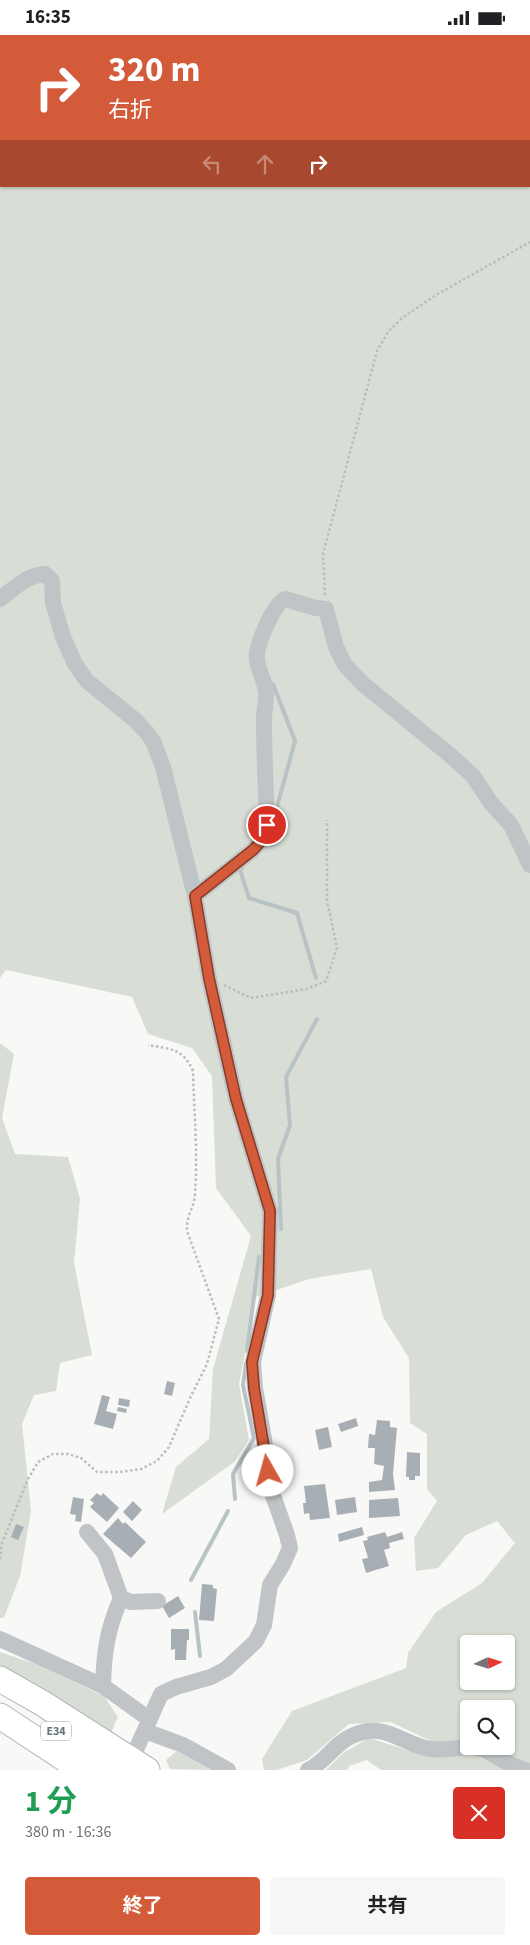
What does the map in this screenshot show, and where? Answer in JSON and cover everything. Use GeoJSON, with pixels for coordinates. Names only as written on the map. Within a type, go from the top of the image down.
{"type":"FeatureCollection","features":[{"type":"Feature","properties":{"kind":"highway"},"geometry":{"type":"LineString","coordinates":[[0,1679],[141,1761]]}},
{"type":"Feature","properties":{"kind":"highway","name":"E34"},"geometry":{"type":"LineString","coordinates":[[0,1692],[112,1770]]}},
{"type":"Feature","properties":{"kind":"highway","name":"E34"},"geometry":{"type":"LineString","coordinates":[[0,1716],[82,1770]]}},
{"type":"Feature","properties":{"kind":"street"},"geometry":{"type":"LineString","coordinates":[[0,599],[23,581],[39,574],[45,574],[52,581],[54,603],[63,637],[75,664],[87,681],[135,720],[154,743],[163,767],[195,896],[209,978],[236,1099],[270,1211],[268,1295],[252,1362],[254,1388],[264,1439],[270,1487],[290,1548],[270,1585],[264,1625],[256,1641],[226,1669],[211,1677],[176,1687],[161,1694],[147,1725],[141,1761]]}},
{"type":"Feature","properties":{"kind":"street"},"geometry":{"type":"LineString","coordinates":[[195,896],[253,850],[262,840],[267,825],[264,718],[266,693],[265,682],[259,670],[257,653],[268,623],[279,602],[285,599],[326,609],[336,647],[345,665],[363,684],[450,755],[472,776],[491,803],[511,825],[530,865]]}},
{"type":"Feature","properties":{"kind":"street"},"geometry":{"type":"LineString","coordinates":[[87,1532],[105,1554],[121,1599],[114,1614],[104,1654],[103,1686]]}},
{"type":"Feature","properties":{"kind":"street"},"geometry":{"type":"LineString","coordinates":[[121,1599],[131,1602],[158,1601]]}},
{"type":"Feature","properties":{"kind":"street"},"geometry":{"type":"LineString","coordinates":[[0,1639],[103,1686],[147,1725],[228,1770]]}},
{"type":"Feature","properties":{"kind":"street"},"geometry":{"type":"LineString","coordinates":[[308,1770],[316,1767],[341,1743],[353,1735],[372,1731],[390,1733],[429,1749],[472,1747],[485,1750],[513,1767],[526,1770]]}},
{"type":"Feature","properties":{"kind":"path"},"geometry":{"type":"LineString","coordinates":[[326,609],[323,554],[377,351],[388,332],[402,318],[436,295],[530,242]]}},
{"type":"Feature","properties":{"kind":"path"},"geometry":{"type":"LineString","coordinates":[[209,978],[251,998],[307,989],[326,981],[337,949],[327,900],[327,820]]}},
{"type":"Feature","properties":{"kind":"path"},"geometry":{"type":"LineString","coordinates":[[0,1559],[2,1543],[28,1479],[38,1462],[53,1454],[68,1454],[81,1458],[97,1472],[120,1472],[141,1469],[157,1461],[169,1447],[209,1355],[219,1319],[187,1231],[186,1220],[195,1196],[196,1156],[193,1071],[188,1060],[176,1050],[148,1045]]}},
{"type":"Feature","properties":{"kind":"shaded area"},"geometry":{"type":"Polygon","coordinates":[[[0,187],[530,187],[530,1763],[514,1759],[509,1755],[515,1755],[515,1700],[460,1700],[460,1742],[435,1743],[391,1722],[349,1724],[307,1760],[277,1770],[264,1770],[262,1759],[292,1711],[406,1668],[408,1653],[436,1612],[482,1583],[515,1543],[497,1521],[466,1535],[438,1568],[416,1571],[414,1538],[437,1501],[427,1489],[427,1434],[410,1423],[409,1358],[383,1317],[371,1269],[309,1279],[256,1297],[239,1384],[249,1440],[234,1462],[162,1514],[176,1467],[209,1439],[213,1369],[251,1236],[216,1188],[212,1076],[192,1048],[148,1034],[132,997],[6,970],[0,978],[0,187]]]}},
{"type":"Feature","properties":{"kind":"shaded area"},"geometry":{"type":"Polygon","coordinates":[[[0,1043],[14,1054],[2,1118],[15,1154],[68,1157],[80,1199],[74,1263],[92,1355],[60,1363],[56,1391],[34,1395],[22,1424],[31,1511],[20,1576],[4,1618],[0,1618],[0,1043]]]}},
{"type":"Feature","properties":{"kind":"shaded area"},"geometry":{"type":"Polygon","coordinates":[[[0,1652],[38,1665],[104,1696],[118,1717],[110,1735],[0,1671],[0,1652]]]}},
{"type":"Feature","properties":{"kind":"shaded area"},"geometry":{"type":"Polygon","coordinates":[[[369,1738],[423,1755],[477,1756],[506,1770],[381,1770],[367,1760],[349,1766],[347,1770],[326,1770],[343,1753],[369,1738]]]}},
{"type":"Feature","properties":{"kind":"shaded area"},"geometry":{"type":"Polygon","coordinates":[[[177,1751],[211,1770],[170,1769],[166,1760],[177,1751]]]}},
{"type":"Feature","properties":{"kind":"building"},"geometry":{"type":"Polygon","coordinates":[[[167,1381],[175,1383],[172,1396],[164,1394],[167,1381]]]}},
{"type":"Feature","properties":{"kind":"building"},"geometry":{"type":"Polygon","coordinates":[[[102,1395],[110,1397],[106,1411],[117,1414],[113,1429],[94,1424],[102,1395]]]}},
{"type":"Feature","properties":{"kind":"building"},"geometry":{"type":"Polygon","coordinates":[[[119,1398],[130,1400],[129,1407],[118,1405],[119,1398]]]}},
{"type":"Feature","properties":{"kind":"building"},"geometry":{"type":"Polygon","coordinates":[[[118,1407],[127,1409],[126,1413],[117,1411],[118,1407]]]}},
{"type":"Feature","properties":{"kind":"building"},"geometry":{"type":"Polygon","coordinates":[[[356,1418],[358,1426],[341,1432],[338,1424],[356,1418]]]}},
{"type":"Feature","properties":{"kind":"building"},"geometry":{"type":"Polygon","coordinates":[[[377,1420],[390,1421],[390,1427],[397,1428],[393,1474],[395,1490],[369,1492],[369,1482],[382,1480],[384,1466],[374,1464],[375,1448],[368,1448],[369,1434],[375,1435],[377,1420]]]}},
{"type":"Feature","properties":{"kind":"building"},"geometry":{"type":"Polygon","coordinates":[[[328,1427],[332,1447],[319,1450],[315,1430],[328,1427]]]}},
{"type":"Feature","properties":{"kind":"building"},"geometry":{"type":"Polygon","coordinates":[[[407,1452],[420,1453],[420,1476],[415,1476],[415,1480],[409,1480],[409,1477],[406,1477],[407,1452]]]}},
{"type":"Feature","properties":{"kind":"building"},"geometry":{"type":"Polygon","coordinates":[[[325,1484],[330,1518],[310,1520],[309,1513],[304,1514],[303,1503],[306,1503],[304,1486],[325,1484]]]}},
{"type":"Feature","properties":{"kind":"building"},"geometry":{"type":"Polygon","coordinates":[[[97,1493],[101,1496],[103,1493],[119,1508],[107,1522],[90,1507],[94,1503],[90,1500],[97,1493]]]}},
{"type":"Feature","properties":{"kind":"building"},"geometry":{"type":"Polygon","coordinates":[[[73,1497],[84,1499],[81,1522],[75,1521],[76,1515],[70,1514],[73,1497]]]}},
{"type":"Feature","properties":{"kind":"building"},"geometry":{"type":"Polygon","coordinates":[[[355,1497],[357,1512],[337,1515],[335,1500],[355,1497]]]}},
{"type":"Feature","properties":{"kind":"building"},"geometry":{"type":"Polygon","coordinates":[[[398,1498],[400,1516],[369,1518],[369,1500],[398,1498]]]}},
{"type":"Feature","properties":{"kind":"building"},"geometry":{"type":"Polygon","coordinates":[[[133,1501],[142,1510],[132,1521],[123,1512],[133,1501]]]}},
{"type":"Feature","properties":{"kind":"building"},"geometry":{"type":"Polygon","coordinates":[[[118,1518],[123,1524],[125,1522],[146,1542],[131,1558],[103,1534],[118,1518]]]}},
{"type":"Feature","properties":{"kind":"building"},"geometry":{"type":"Polygon","coordinates":[[[16,1524],[24,1527],[18,1540],[11,1537],[16,1524]]]}},
{"type":"Feature","properties":{"kind":"building"},"geometry":{"type":"Polygon","coordinates":[[[362,1527],[364,1535],[339,1542],[338,1534],[362,1527]]]}},
{"type":"Feature","properties":{"kind":"building"},"geometry":{"type":"Polygon","coordinates":[[[385,1532],[387,1537],[402,1532],[404,1539],[389,1543],[390,1548],[384,1550],[389,1566],[366,1573],[362,1559],[368,1558],[363,1541],[368,1540],[367,1537],[385,1532]]]}},
{"type":"Feature","properties":{"kind":"building"},"geometry":{"type":"Polygon","coordinates":[[[202,1584],[213,1585],[213,1588],[217,1589],[214,1621],[199,1620],[202,1584]]]}},
{"type":"Feature","properties":{"kind":"building"},"geometry":{"type":"Polygon","coordinates":[[[178,1596],[185,1608],[169,1618],[162,1606],[178,1596]]]}},
{"type":"Feature","properties":{"kind":"building"},"geometry":{"type":"Polygon","coordinates":[[[171,1629],[189,1629],[186,1660],[175,1660],[175,1649],[171,1650],[171,1629]]]}},
{"type":"Feature","properties":{"kind":"waterway"},"geometry":{"type":"LineString","coordinates":[[273,684],[295,741],[274,818]]}},
{"type":"Feature","properties":{"kind":"waterway"},"geometry":{"type":"LineString","coordinates":[[242,868],[240,870],[249,898],[297,913],[316,978]]}},
{"type":"Feature","properties":{"kind":"waterway"},"geometry":{"type":"LineString","coordinates":[[281,1229],[278,1159],[290,1125],[286,1077],[317,1019]]}},
{"type":"Feature","properties":{"kind":"waterway"},"geometry":{"type":"LineString","coordinates":[[247,1351],[259,1257]]}},
{"type":"Feature","properties":{"kind":"waterway"},"geometry":{"type":"LineString","coordinates":[[235,1499],[233,1474],[254,1438],[243,1385],[246,1363]]}},
{"type":"Feature","properties":{"kind":"waterway"},"geometry":{"type":"LineString","coordinates":[[191,1580],[228,1511]]}},
{"type":"Feature","properties":{"kind":"waterway"},"geometry":{"type":"LineString","coordinates":[[195,1612],[200,1656]]}},
{"type":"Feature","properties":{"kind":"route"},"geometry":{"type":"LineString","coordinates":[[267,825],[262,840],[253,850],[195,896],[201,939],[236,1099],[270,1211],[268,1295],[252,1362],[254,1388],[268,1471]]}}]}
